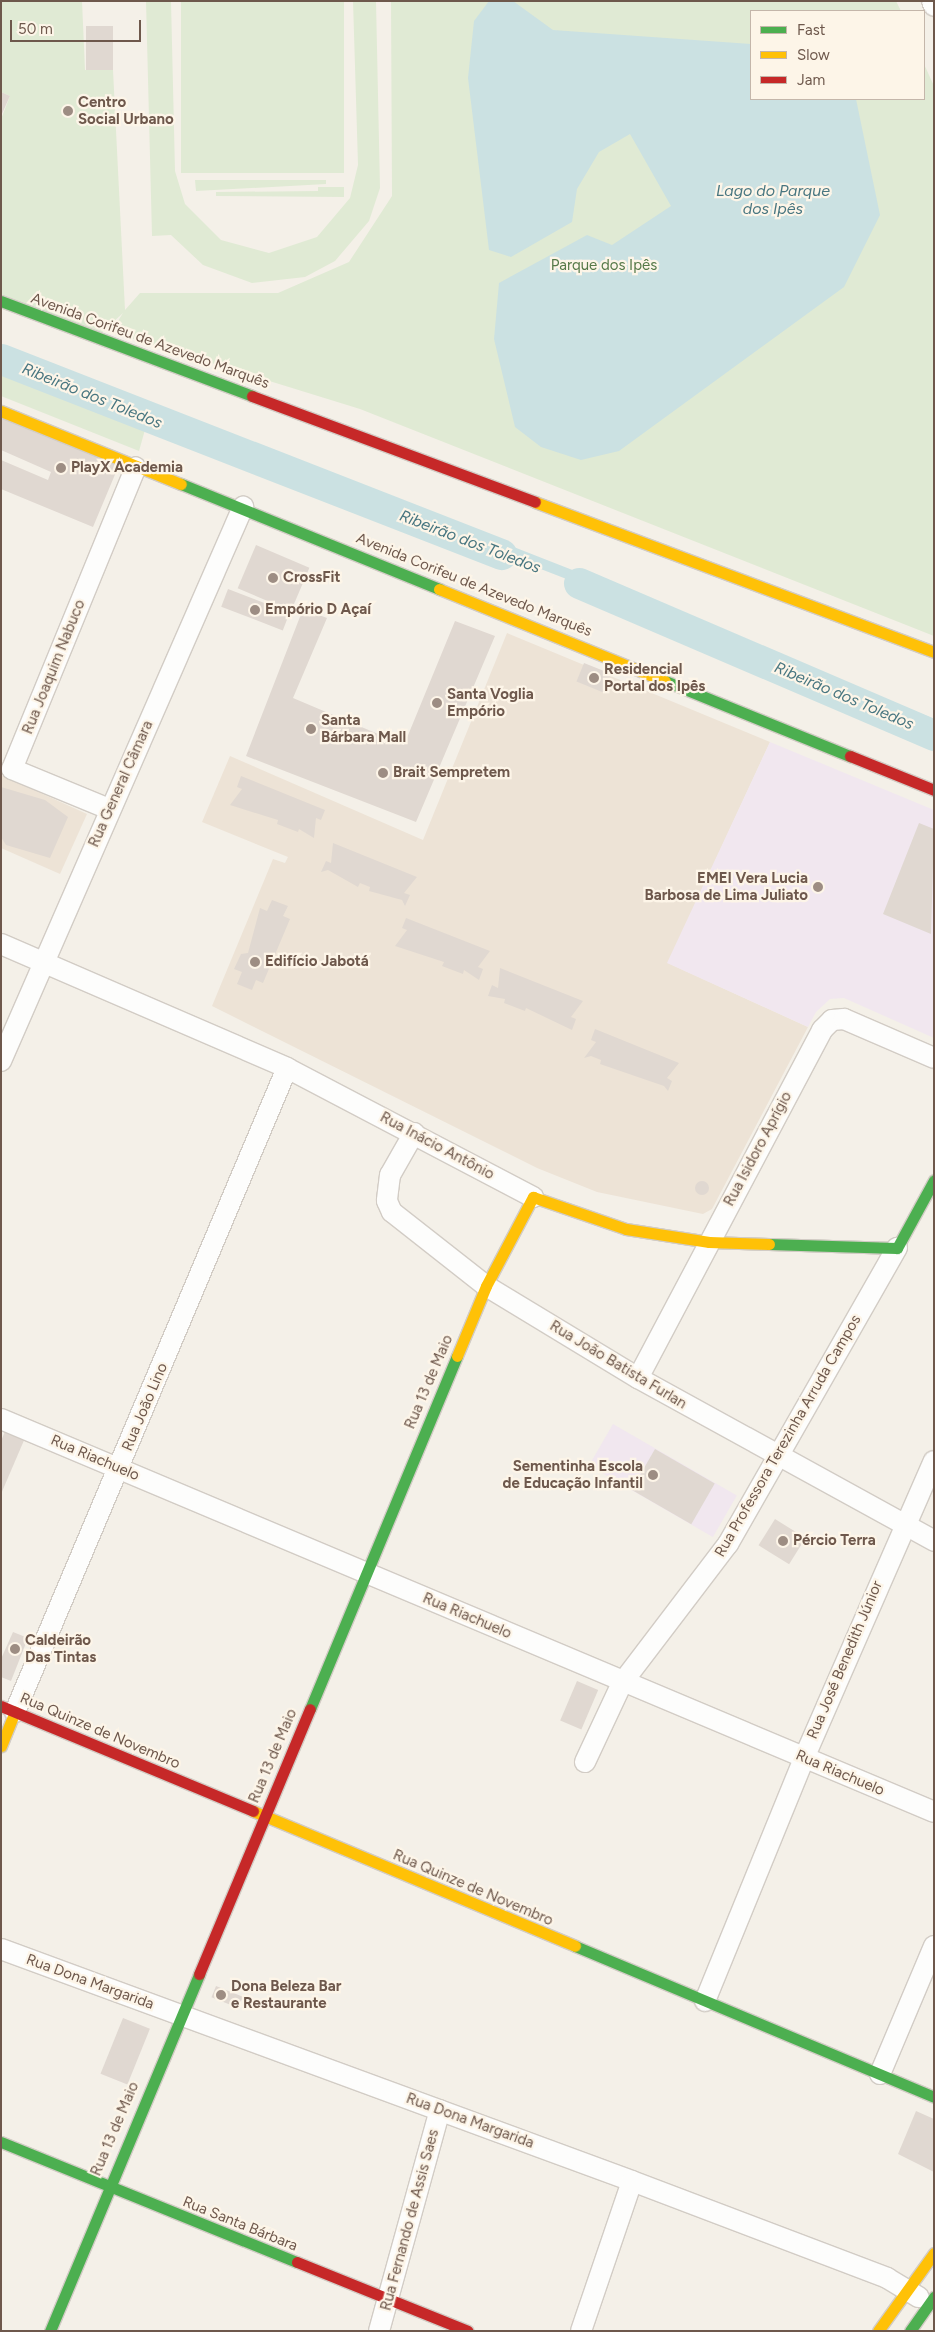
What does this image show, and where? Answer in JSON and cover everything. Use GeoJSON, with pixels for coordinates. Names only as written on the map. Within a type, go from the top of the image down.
{"type":"FeatureCollection","features":[{"type":"Feature","properties":{"kind":"main road","name":"Avenida Corifeu de Azevedo Marquês"},"geometry":{"type":"LineString","coordinates":[[1,301],[934,652]]}},
{"type":"Feature","properties":{"kind":"main road","name":"Avenida Corifeu de Azevedo Marquês"},"geometry":{"type":"LineString","coordinates":[[1,411],[136,467],[243,507],[934,790]]}},
{"type":"Feature","properties":{"kind":"main road","name":"Rua Professora Terezinha Arruda Campos"},"geometry":{"type":"LineString","coordinates":[[897,1248],[934,1180]]}},
{"type":"Feature","properties":{"kind":"main road","name":"Rua Inácio Antônio"},"geometry":{"type":"LineString","coordinates":[[533,1197],[626,1229],[709,1242],[897,1248]]}},
{"type":"Feature","properties":{"kind":"main road","name":"Rua 13 de Maio"},"geometry":{"type":"LineString","coordinates":[[50,2331],[107,2187],[181,2015],[486,1286],[533,1197]]}},
{"type":"Feature","properties":{"kind":"main road","name":"Rua João Lino"},"geometry":{"type":"LineString","coordinates":[[1,1746],[8,1709]]}},
{"type":"Feature","properties":{"kind":"main road","name":"Rua Quinze de Novembro"},"geometry":{"type":"LineString","coordinates":[[8,1709],[934,2097]]}},
{"type":"Feature","properties":{"kind":"main road","name":"Rua Santa Bárbara"},"geometry":{"type":"LineString","coordinates":[[1,2142],[107,2187],[468,2331]]}},
{"type":"Feature","properties":{"kind":"main road"},"geometry":{"type":"LineString","coordinates":[[878,2331],[934,2253]]}},
{"type":"Feature","properties":{"kind":"main road"},"geometry":{"type":"LineString","coordinates":[[910,2331],[932,2302]]}},
{"type":"Feature","properties":{"kind":"street"},"geometry":{"type":"LineString","coordinates":[[932,1],[934,6]]}},
{"type":"Feature","properties":{"kind":"street","name":"Rua Joaquim Nabuco"},"geometry":{"type":"LineString","coordinates":[[110,809],[6,765],[136,467]]}},
{"type":"Feature","properties":{"kind":"street","name":"Rua General Câmara"},"geometry":{"type":"LineString","coordinates":[[1,1061],[243,507]]}},
{"type":"Feature","properties":{"kind":"street","name":"Rua Inácio Antônio"},"geometry":{"type":"LineString","coordinates":[[1,944],[287,1068],[533,1197]]}},
{"type":"Feature","properties":{"kind":"street","name":"Rua Isidoro Aprígio"},"geometry":{"type":"LineString","coordinates":[[638,1378],[822,1030],[832,1020],[844,1018],[934,1058]]}},
{"type":"Feature","properties":{"kind":"street","name":"Rua João Lino"},"geometry":{"type":"LineString","coordinates":[[8,1709],[120,1468],[287,1068]]}},
{"type":"Feature","properties":{"kind":"street","name":"Rua João Batista Furlan"},"geometry":{"type":"LineString","coordinates":[[414,1133],[390,1175],[387,1201],[392,1212],[486,1286],[638,1378],[778,1458],[934,1541]]}},
{"type":"Feature","properties":{"kind":"street","name":"Rua Professora Terezinha Arruda Campos"},"geometry":{"type":"LineString","coordinates":[[586,1762],[622,1683],[728,1544],[897,1248]]}},
{"type":"Feature","properties":{"kind":"street","name":"Rua Riachuelo"},"geometry":{"type":"LineString","coordinates":[[1,1419],[622,1683],[934,1812]]}},
{"type":"Feature","properties":{"kind":"street","name":"Rua José Benedith Júnior"},"geometry":{"type":"LineString","coordinates":[[705,2001],[804,1758],[904,1524],[934,1460]]}},
{"type":"Feature","properties":{"kind":"street"},"geometry":{"type":"LineString","coordinates":[[880,2074],[934,1946]]}},
{"type":"Feature","properties":{"kind":"street","name":"Rua Dona Margarida"},"geometry":{"type":"LineString","coordinates":[[1,1949],[632,2180],[907,2289],[932,2302]]}},
{"type":"Feature","properties":{"kind":"street","name":"Rua Fernando de Assis Saes"},"geometry":{"type":"LineString","coordinates":[[379,2331],[390,2300],[440,2110]]}},
{"type":"Feature","properties":{"kind":"street"},"geometry":{"type":"LineString","coordinates":[[581,2331],[632,2180]]}},
{"type":"Feature","properties":{"kind":"shaded area"},"geometry":{"type":"Polygon","coordinates":[[[507,633],[770,742],[668,963],[808,1027],[712,1209],[703,1214],[597,1192],[537,1168],[212,1006],[273,859],[285,863],[288,857],[202,822],[230,756],[423,840],[507,633]]]}},
{"type":"Feature","properties":{"kind":"shaded area","name":"EMEI Vera Lucia Barbosa de Lima Juliato"},"geometry":{"type":"Polygon","coordinates":[[[770,742],[934,810],[934,1038],[844,998],[830,999],[816,1012],[808,1027],[667,963],[770,742]]]}},
{"type":"Feature","properties":{"kind":"shaded area"},"geometry":{"type":"Polygon","coordinates":[[[1,775],[87,814],[60,874],[1,848],[1,775]]]}},
{"type":"Feature","properties":{"kind":"shaded area","name":"Sementinha Escola de Educação Infantil"},"geometry":{"type":"Polygon","coordinates":[[[613,1424],[737,1496],[713,1537],[589,1466],[613,1424]]]}},
{"type":"Feature","properties":{"kind":"green space","name":"Parque dos Ipês"},"geometry":{"type":"Polygon","coordinates":[[[1,1],[82,1],[85,70],[113,70],[125,310],[140,293],[278,293],[349,262],[392,196],[391,1],[896,1],[900,10],[750,10],[750,100],[925,100],[925,66],[934,86],[934,636],[360,409],[111,332],[123,313],[99,335],[1,294],[1,119],[10,96],[1,92],[1,1]]]}},
{"type":"Feature","properties":{"kind":"green space"},"geometry":{"type":"Polygon","coordinates":[[[146,1],[171,1],[175,171],[185,204],[221,240],[269,253],[317,237],[350,198],[358,165],[353,1],[376,1],[380,188],[369,221],[335,261],[305,277],[252,283],[203,265],[171,235],[152,236],[146,1]]]}},
{"type":"Feature","properties":{"kind":"green space"},"geometry":{"type":"Polygon","coordinates":[[[181,1],[344,1],[344,173],[181,173],[181,1]]]}},
{"type":"Feature","properties":{"kind":"green space"},"geometry":{"type":"Polygon","coordinates":[[[195,180],[326,180],[326,184],[196,191],[195,180]]]}},
{"type":"Feature","properties":{"kind":"green space"},"geometry":{"type":"Polygon","coordinates":[[[318,187],[344,187],[344,197],[216,196],[216,192],[318,191],[318,187]]]}},
{"type":"Feature","properties":{"kind":"green space"},"geometry":{"type":"Polygon","coordinates":[[[1,359],[148,419],[139,451],[1,396],[1,359]]]}},
{"type":"Feature","properties":{"kind":"water","name":"Lago do Parque dos Ipês"},"geometry":{"type":"Polygon","coordinates":[[[489,1],[513,1],[553,30],[750,44],[750,100],[856,100],[880,215],[844,287],[619,451],[581,460],[541,447],[515,427],[494,339],[499,283],[587,235],[612,245],[671,206],[630,134],[599,152],[577,189],[572,222],[511,257],[489,250],[468,78],[474,21],[489,1]]]}},
{"type":"Feature","properties":{"kind":"water"},"geometry":{"type":"Polygon","coordinates":[[[177,427],[345,481],[672,609],[934,719],[934,735],[605,594],[177,427]]]}},
{"type":"Feature","properties":{"kind":"building"},"geometry":{"type":"Polygon","coordinates":[[[86,26],[113,26],[113,70],[86,70],[86,26]]]}},
{"type":"Feature","properties":{"kind":"building"},"geometry":{"type":"Polygon","coordinates":[[[1,92],[10,96],[1,116],[1,92]]]}},
{"type":"Feature","properties":{"kind":"building"},"geometry":{"type":"Polygon","coordinates":[[[1,417],[119,465],[93,527],[1,489],[1,460],[48,480],[51,472],[1,450],[1,417]]]}},
{"type":"Feature","properties":{"kind":"building","name":"CrossFit"},"geometry":{"type":"Polygon","coordinates":[[[256,545],[309,568],[291,611],[238,588],[256,545]]]}},
{"type":"Feature","properties":{"kind":"building","name":"Empório D Açaí"},"geometry":{"type":"Polygon","coordinates":[[[228,589],[290,613],[283,630],[221,607],[228,589]]]}},
{"type":"Feature","properties":{"kind":"building","name":"Santa Bárbara Mall"},"geometry":{"type":"Polygon","coordinates":[[[303,609],[327,618],[293,698],[404,745],[455,621],[495,636],[416,822],[246,756],[303,609]]]}},
{"type":"Feature","properties":{"kind":"building","name":"Residencial Portal dos Ipês"},"geometry":{"type":"Polygon","coordinates":[[[584,663],[611,674],[603,692],[577,682],[584,663]]]}},
{"type":"Feature","properties":{"kind":"building"},"geometry":{"type":"Polygon","coordinates":[[[241,776],[325,810],[321,820],[316,818],[314,838],[299,829],[298,832],[277,824],[278,820],[230,805],[242,789],[237,787],[241,776]]]}},
{"type":"Feature","properties":{"kind":"building"},"geometry":{"type":"Polygon","coordinates":[[[1,787],[45,800],[68,817],[50,858],[6,845],[1,837],[1,787]]]}},
{"type":"Feature","properties":{"kind":"building"},"geometry":{"type":"Polygon","coordinates":[[[919,823],[934,829],[931,934],[883,914],[919,823]]]}},
{"type":"Feature","properties":{"kind":"building"},"geometry":{"type":"Polygon","coordinates":[[[333,843],[417,877],[404,893],[410,895],[405,906],[402,900],[369,891],[370,887],[360,883],[358,887],[328,870],[321,872],[326,861],[331,863],[333,843]]]}},
{"type":"Feature","properties":{"kind":"building"},"geometry":{"type":"Polygon","coordinates":[[[272,900],[288,906],[283,916],[290,919],[263,983],[256,980],[252,990],[237,984],[242,972],[234,969],[241,954],[248,953],[260,908],[267,911],[272,900]]]}},
{"type":"Feature","properties":{"kind":"building"},"geometry":{"type":"Polygon","coordinates":[[[406,918],[490,951],[478,967],[483,969],[479,980],[464,970],[463,974],[442,966],[444,962],[395,946],[407,930],[402,928],[406,918]]]}},
{"type":"Feature","properties":{"kind":"building"},"geometry":{"type":"Polygon","coordinates":[[[500,968],[583,1001],[571,1017],[576,1019],[572,1030],[526,1008],[525,1011],[504,1003],[505,999],[488,996],[492,985],[498,988],[500,968]]]}},
{"type":"Feature","properties":{"kind":"building"},"geometry":{"type":"Polygon","coordinates":[[[595,1029],[679,1063],[667,1078],[672,1081],[668,1091],[664,1086],[600,1064],[601,1060],[591,1056],[584,1058],[596,1042],[591,1040],[595,1029]]]}},
{"type":"Feature","properties":{"kind":"building"},"geometry":{"type":"Polygon","coordinates":[[[699,1181],[705,1181],[709,1188],[705,1195],[699,1195],[695,1191],[695,1185],[699,1181]]]}},
{"type":"Feature","properties":{"kind":"building"},"geometry":{"type":"Polygon","coordinates":[[[6,1429],[25,1438],[1,1494],[1,1441],[6,1429]]]}},
{"type":"Feature","properties":{"kind":"building"},"geometry":{"type":"Polygon","coordinates":[[[655,1449],[715,1484],[691,1524],[632,1490],[655,1449]]]}},
{"type":"Feature","properties":{"kind":"building","name":"Pércio Terra"},"geometry":{"type":"Polygon","coordinates":[[[775,1519],[806,1538],[789,1564],[759,1545],[775,1519]]]}},
{"type":"Feature","properties":{"kind":"building","name":"Caldeirão Das Tintas"},"geometry":{"type":"Polygon","coordinates":[[[13,1632],[28,1638],[11,1681],[1,1677],[1,1659],[13,1632]]]}},
{"type":"Feature","properties":{"kind":"building"},"geometry":{"type":"Polygon","coordinates":[[[577,1681],[598,1690],[581,1730],[560,1721],[577,1681]]]}},
{"type":"Feature","properties":{"kind":"building"},"geometry":{"type":"Polygon","coordinates":[[[216,1986],[243,1997],[238,2008],[212,1997],[216,1986]]]}},
{"type":"Feature","properties":{"kind":"building"},"geometry":{"type":"Polygon","coordinates":[[[123,2018],[150,2029],[127,2084],[101,2074],[123,2018]]]}},
{"type":"Feature","properties":{"kind":"building"},"geometry":{"type":"Polygon","coordinates":[[[916,2111],[934,2119],[934,2172],[898,2154],[916,2111]]]}},
{"type":"Feature","properties":{"kind":"waterway","name":"Ribeirão dos Toledos"},"geometry":{"type":"LineString","coordinates":[[1,359],[501,554]]}},
{"type":"Feature","properties":{"kind":"waterway","name":"Ribeirão dos Toledos"},"geometry":{"type":"LineString","coordinates":[[579,583],[934,735]]}},
{"type":"Feature","properties":{"kind":"traffic: fast"},"geometry":{"type":"LineString","coordinates":[[1,301],[252,396]]}},
{"type":"Feature","properties":{"kind":"traffic: fast"},"geometry":{"type":"LineString","coordinates":[[181,484],[439,589]]}},
{"type":"Feature","properties":{"kind":"traffic: fast"},"geometry":{"type":"LineString","coordinates":[[665,681],[850,756]]}},
{"type":"Feature","properties":{"kind":"traffic: fast"},"geometry":{"type":"LineString","coordinates":[[769,1244],[897,1248],[934,1180]]}},
{"type":"Feature","properties":{"kind":"traffic: fast"},"geometry":{"type":"LineString","coordinates":[[310,1709],[457,1356]]}},
{"type":"Feature","properties":{"kind":"traffic: fast"},"geometry":{"type":"LineString","coordinates":[[575,1946],[934,2097]]}},
{"type":"Feature","properties":{"kind":"traffic: fast"},"geometry":{"type":"LineString","coordinates":[[50,2331],[199,1974]]}},
{"type":"Feature","properties":{"kind":"traffic: fast"},"geometry":{"type":"LineString","coordinates":[[1,2142],[297,2262]]}},
{"type":"Feature","properties":{"kind":"traffic: fast"},"geometry":{"type":"LineString","coordinates":[[910,2331],[934,2297]]}},
{"type":"Feature","properties":{"kind":"traffic: slow"},"geometry":{"type":"LineString","coordinates":[[1,411],[181,484]]}},
{"type":"Feature","properties":{"kind":"traffic: slow"},"geometry":{"type":"LineString","coordinates":[[535,502],[934,652]]}},
{"type":"Feature","properties":{"kind":"traffic: slow"},"geometry":{"type":"LineString","coordinates":[[439,589],[665,681]]}},
{"type":"Feature","properties":{"kind":"traffic: slow"},"geometry":{"type":"LineString","coordinates":[[457,1356],[486,1286],[533,1197],[626,1229],[709,1242],[769,1244]]}},
{"type":"Feature","properties":{"kind":"traffic: slow"},"geometry":{"type":"LineString","coordinates":[[1,1746],[15,1712]]}},
{"type":"Feature","properties":{"kind":"traffic: slow"},"geometry":{"type":"LineString","coordinates":[[253,1811],[575,1946]]}},
{"type":"Feature","properties":{"kind":"traffic: slow"},"geometry":{"type":"LineString","coordinates":[[878,2331],[934,2253]]}},
{"type":"Feature","properties":{"kind":"traffic: jam"},"geometry":{"type":"LineString","coordinates":[[252,396],[535,502]]}},
{"type":"Feature","properties":{"kind":"traffic: jam"},"geometry":{"type":"LineString","coordinates":[[850,756],[934,790]]}},
{"type":"Feature","properties":{"kind":"traffic: jam"},"geometry":{"type":"LineString","coordinates":[[1,1706],[253,1811]]}},
{"type":"Feature","properties":{"kind":"traffic: jam"},"geometry":{"type":"LineString","coordinates":[[199,1974],[310,1709]]}},
{"type":"Feature","properties":{"kind":"traffic: jam"},"geometry":{"type":"LineString","coordinates":[[297,2262],[468,2331]]}},
{"type":"Feature","properties":{"kind":"place","name":"Centro Social Urbano"},"geometry":{"type":"Point","coordinates":[68,111]}},
{"type":"Feature","properties":{"kind":"place","name":"PlayX Academia"},"geometry":{"type":"Point","coordinates":[61,468]}},
{"type":"Feature","properties":{"kind":"place","name":"CrossFit"},"geometry":{"type":"Point","coordinates":[273,578]}},
{"type":"Feature","properties":{"kind":"place","name":"Empório D Açaí"},"geometry":{"type":"Point","coordinates":[255,610]}},
{"type":"Feature","properties":{"kind":"place","name":"Residencial Portal dos Ipês"},"geometry":{"type":"Point","coordinates":[594,678]}},
{"type":"Feature","properties":{"kind":"place","name":"Santa Voglia Empório"},"geometry":{"type":"Point","coordinates":[437,703]}},
{"type":"Feature","properties":{"kind":"place","name":"Santa Bárbara Mall"},"geometry":{"type":"Point","coordinates":[311,729]}},
{"type":"Feature","properties":{"kind":"place","name":"Brait Sempretem"},"geometry":{"type":"Point","coordinates":[383,773]}},
{"type":"Feature","properties":{"kind":"place","name":"EMEI Vera Lucia Barbosa de Lima Juliato"},"geometry":{"type":"Point","coordinates":[818,887]}},
{"type":"Feature","properties":{"kind":"place","name":"Edifício Jabotá"},"geometry":{"type":"Point","coordinates":[255,962]}},
{"type":"Feature","properties":{"kind":"place","name":"Sementinha Escola de Educação Infantil"},"geometry":{"type":"Point","coordinates":[653,1475]}},
{"type":"Feature","properties":{"kind":"place","name":"Pércio Terra"},"geometry":{"type":"Point","coordinates":[783,1541]}},
{"type":"Feature","properties":{"kind":"place","name":"Caldeirão Das Tintas"},"geometry":{"type":"Point","coordinates":[15,1649]}},
{"type":"Feature","properties":{"kind":"place","name":"Dona Beleza Bar e Restaurante"},"geometry":{"type":"Point","coordinates":[221,1995]}}]}
